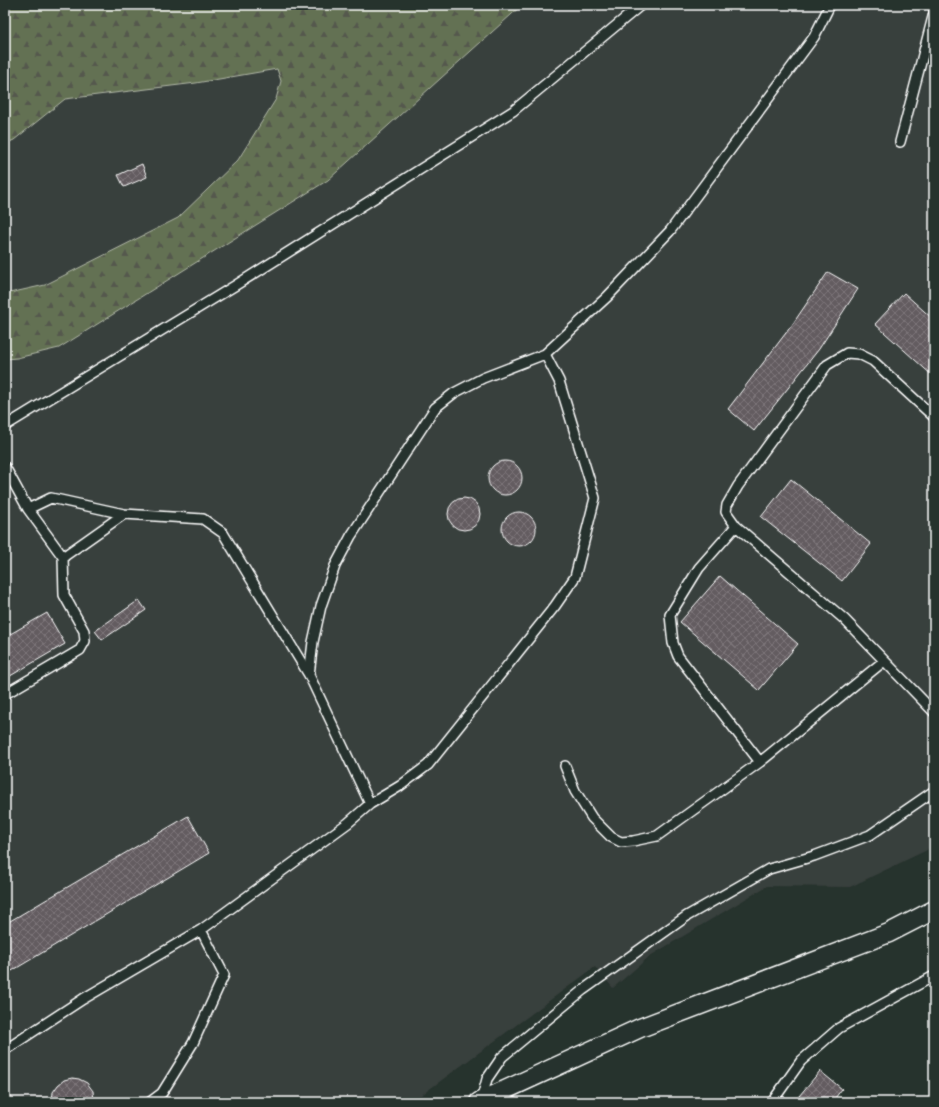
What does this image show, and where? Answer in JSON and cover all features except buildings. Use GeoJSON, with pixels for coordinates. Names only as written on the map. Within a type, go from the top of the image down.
{"type":"FeatureCollection","features":[{"type":"Feature","properties":{"kind":"street"},"geometry":{"type":"LineString","coordinates":[[480,1102],[640,1028],[889,932],[934,910]]}},
{"type":"Feature","properties":{"kind":"lane"},"geometry":{"type":"LineString","coordinates":[[5,426],[236,285],[513,111],[641,5]]}},
{"type":"Feature","properties":{"kind":"lane"},"geometry":{"type":"LineString","coordinates":[[309,675],[313,642],[321,606],[335,566],[350,536],[435,408],[454,393],[483,378],[545,354],[607,297],[670,231],[814,37],[830,5]]}},
{"type":"Feature","properties":{"kind":"lane"},"geometry":{"type":"LineString","coordinates":[[900,142],[934,13]]}},
{"type":"Feature","properties":{"kind":"lane"},"geometry":{"type":"LineString","coordinates":[[934,417],[873,361],[859,354],[846,353],[827,365],[738,486],[727,505],[726,512],[736,526],[844,619],[934,712]]}},
{"type":"Feature","properties":{"kind":"lane"},"geometry":{"type":"LineString","coordinates":[[5,1050],[83,999],[201,930],[348,823],[370,804],[400,786],[428,765],[555,606],[575,576],[595,498],[559,381],[545,354]]}},
{"type":"Feature","properties":{"kind":"lane"},"geometry":{"type":"LineString","coordinates":[[5,468],[28,509],[63,557],[64,595],[84,631],[85,641],[80,650],[5,694]]}},
{"type":"Feature","properties":{"kind":"lane"},"geometry":{"type":"LineString","coordinates":[[28,509],[52,498],[124,514],[203,519],[223,533],[309,675],[370,804]]}},
{"type":"Feature","properties":{"kind":"lane"},"geometry":{"type":"LineString","coordinates":[[63,557],[124,514]]}},
{"type":"Feature","properties":{"kind":"lane"},"geometry":{"type":"LineString","coordinates":[[736,526],[699,568],[670,615],[670,625],[673,643],[678,656],[760,762]]}},
{"type":"Feature","properties":{"kind":"lane"},"geometry":{"type":"LineString","coordinates":[[565,766],[575,791],[592,818],[611,837],[621,842],[657,836],[760,762],[884,661]]}},
{"type":"Feature","properties":{"kind":"lane"},"geometry":{"type":"LineString","coordinates":[[480,1102],[487,1079],[502,1058],[583,990],[687,916],[769,869],[814,856],[870,835],[934,791]]}},
{"type":"Feature","properties":{"kind":"lane"},"geometry":{"type":"LineString","coordinates":[[150,1102],[162,1093],[192,1043],[224,975],[201,930]]}},
{"type":"Feature","properties":{"kind":"lane"},"geometry":{"type":"LineString","coordinates":[[772,1102],[801,1060],[839,1028],[934,976]]}},
{"type":"Feature","properties":{"kind":"shaded area"},"geometry":{"type":"Polygon","coordinates":[[[5,5],[934,5],[934,842],[927,850],[850,887],[767,886],[650,956],[613,988],[595,967],[412,1102],[5,1102],[5,5]]]}},
{"type":"Feature","properties":{"kind":"green space"},"geometry":{"type":"Polygon","coordinates":[[[5,5],[522,5],[328,180],[59,348],[17,358],[5,359],[5,294],[45,285],[178,218],[238,160],[276,99],[281,81],[277,69],[196,83],[65,99],[14,140],[5,144],[5,5]]]}}]}
